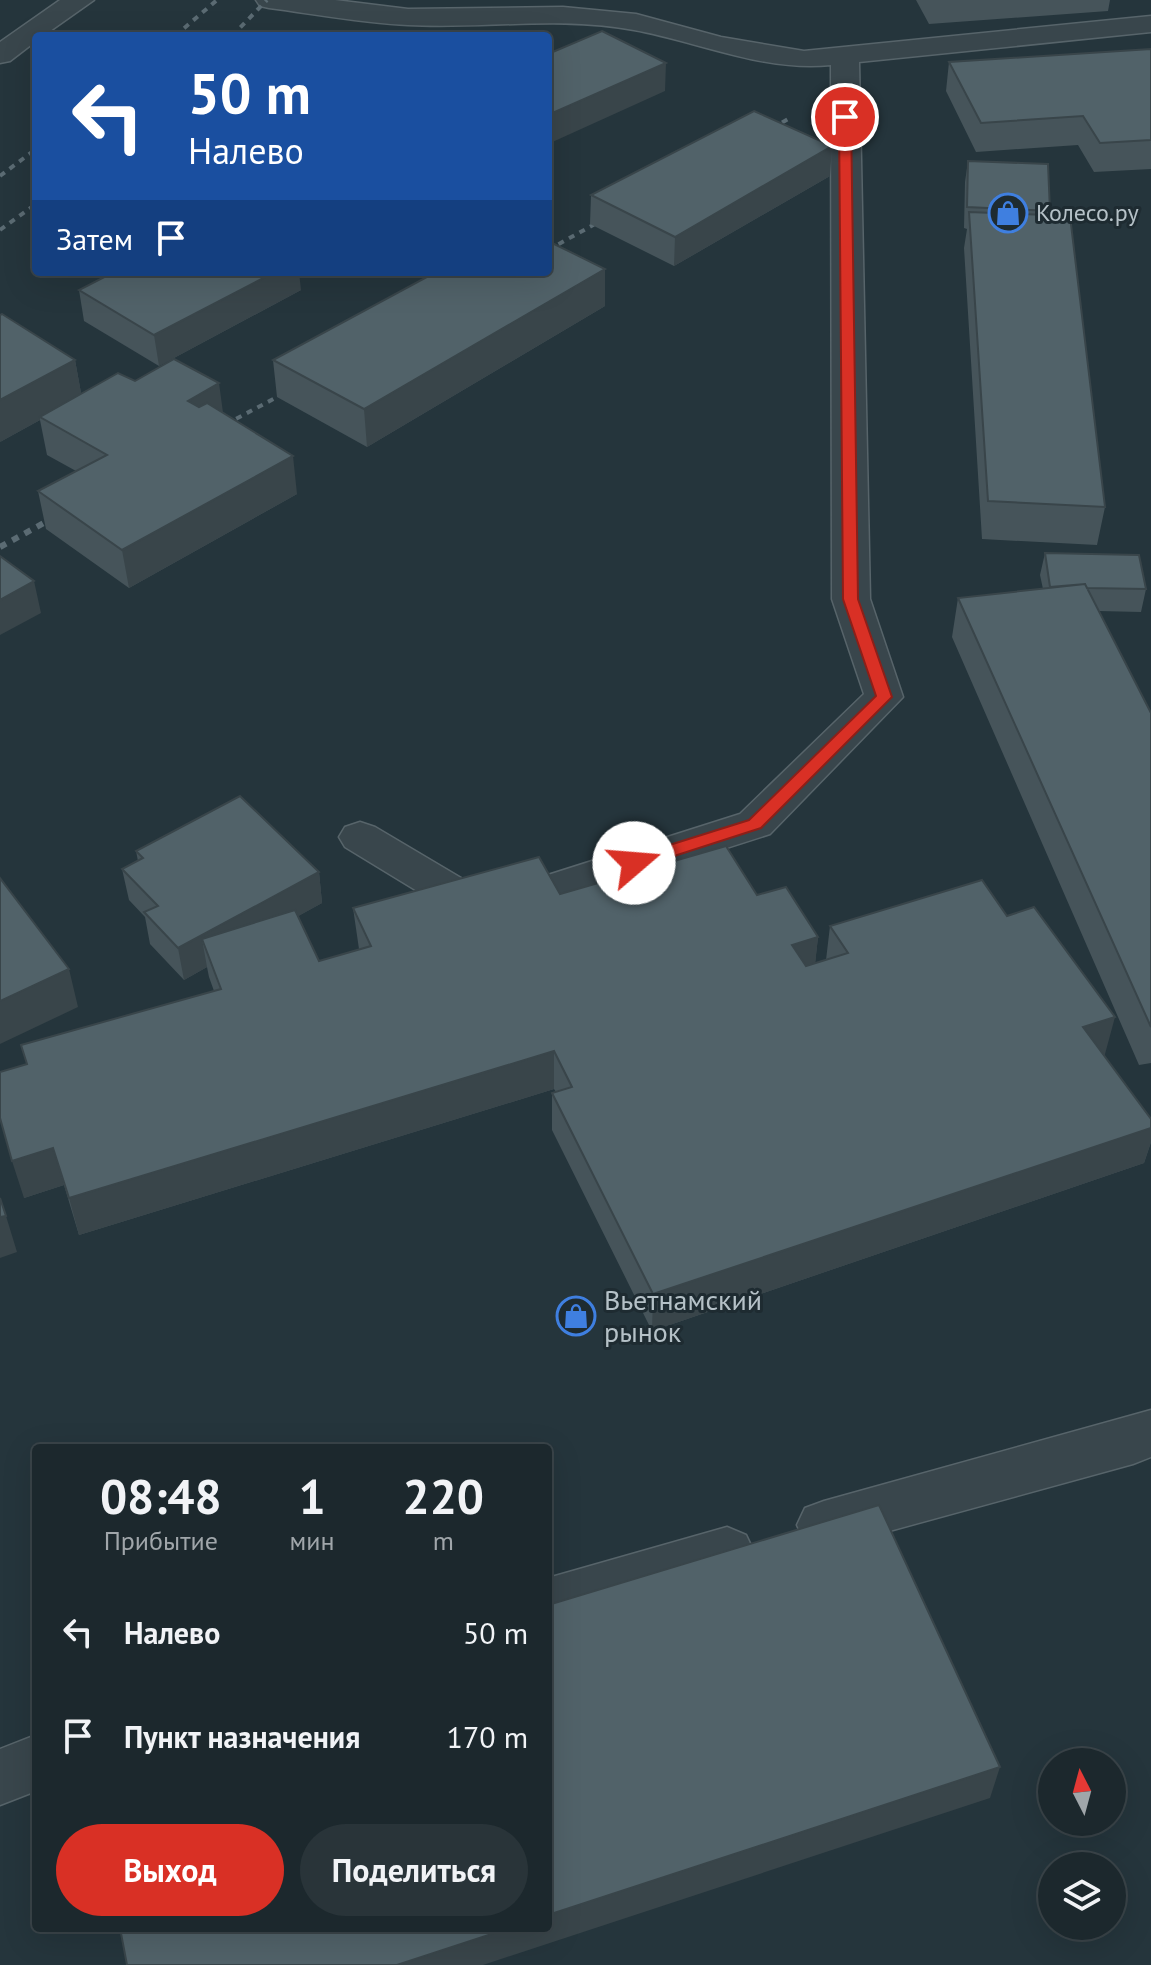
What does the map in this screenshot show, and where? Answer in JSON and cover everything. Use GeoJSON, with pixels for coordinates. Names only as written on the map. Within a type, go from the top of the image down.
{"type":"FeatureCollection","features":[{"type":"Feature","properties":{"kind":"street"},"geometry":{"type":"LineString","coordinates":[[0,55],[60,10],[81,0]]}},
{"type":"Feature","properties":{"kind":"street"},"geometry":{"type":"LineString","coordinates":[[269,0],[408,17],[563,15],[636,22],[719,45],[804,59],[1151,24]]}},
{"type":"Feature","properties":{"kind":"street"},"geometry":{"type":"LineString","coordinates":[[360,837],[483,911],[755,824],[884,697],[851,599],[845,55]]}},
{"type":"Feature","properties":{"kind":"street"},"geometry":{"type":"LineString","coordinates":[[552,1602],[1133,1441],[1151,1433]]}},
{"type":"Feature","properties":{"kind":"street"},"geometry":{"type":"LineString","coordinates":[[0,1777],[32,1765]]}},
{"type":"Feature","properties":{"kind":"building"},"geometry":{"type":"Polygon","coordinates":[[[602,31],[666,63],[552,113],[552,52],[602,31]]]}},
{"type":"Feature","properties":{"kind":"building"},"geometry":{"type":"Polygon","coordinates":[[[1151,49],[1151,140],[1100,143],[1083,116],[981,123],[949,62],[1151,49]]]}},
{"type":"Feature","properties":{"kind":"building"},"geometry":{"type":"Polygon","coordinates":[[[754,111],[832,146],[675,237],[591,195],[754,111]]]}},
{"type":"Feature","properties":{"kind":"building"},"geometry":{"type":"Polygon","coordinates":[[[968,161],[1048,164],[1050,211],[967,207],[968,161]]]}},
{"type":"Feature","properties":{"kind":"building"},"geometry":{"type":"Polygon","coordinates":[[[969,212],[1070,216],[1105,507],[988,501],[969,212]]]}},
{"type":"Feature","properties":{"kind":"building"},"geometry":{"type":"Polygon","coordinates":[[[552,243],[605,269],[364,409],[273,360],[429,276],[552,276],[552,243]]]}},
{"type":"Feature","properties":{"kind":"building"},"geometry":{"type":"Polygon","coordinates":[[[106,276],[267,276],[154,335],[79,290],[106,276]]]}},
{"type":"Feature","properties":{"kind":"building"},"geometry":{"type":"Polygon","coordinates":[[[2,314],[75,360],[0,400],[2,314]]]}},
{"type":"Feature","properties":{"kind":"building"},"geometry":{"type":"Polygon","coordinates":[[[174,359],[219,383],[188,401],[199,407],[207,403],[293,456],[122,550],[38,491],[107,455],[40,417],[118,373],[135,381],[174,359]]]}},
{"type":"Feature","properties":{"kind":"building"},"geometry":{"type":"Polygon","coordinates":[[[1045,553],[1139,555],[1146,589],[1087,588],[1085,584],[1050,587],[1045,553]]]}},
{"type":"Feature","properties":{"kind":"building"},"geometry":{"type":"Polygon","coordinates":[[[0,556],[34,581],[0,600],[0,556]]]}},
{"type":"Feature","properties":{"kind":"building"},"geometry":{"type":"Polygon","coordinates":[[[1085,584],[1151,713],[1151,1027],[958,598],[1085,584]]]}},
{"type":"Feature","properties":{"kind":"building"},"geometry":{"type":"Polygon","coordinates":[[[240,796],[319,872],[178,948],[144,912],[158,906],[122,869],[143,858],[136,851],[240,796]]]}},
{"type":"Feature","properties":{"kind":"building"},"geometry":{"type":"Polygon","coordinates":[[[726,846],[757,895],[786,887],[818,937],[792,945],[806,966],[848,953],[830,926],[982,880],[1007,916],[1034,907],[1115,1017],[1083,1027],[1151,1119],[1151,1128],[653,1294],[552,1093],[572,1087],[554,1051],[69,1198],[53,1148],[12,1161],[0,1118],[0,1072],[27,1064],[21,1045],[221,989],[202,939],[295,910],[319,961],[371,946],[353,908],[539,857],[560,894],[726,846]]]}},
{"type":"Feature","properties":{"kind":"building"},"geometry":{"type":"Polygon","coordinates":[[[0,878],[69,969],[0,1001],[0,878]]]}},
{"type":"Feature","properties":{"kind":"building"},"geometry":{"type":"Polygon","coordinates":[[[0,1198],[6,1216],[0,1217],[0,1198]]]}},
{"type":"Feature","properties":{"kind":"building"},"geometry":{"type":"Polygon","coordinates":[[[879,1505],[1000,1767],[552,1914],[552,1604],[879,1505]]]}},
{"type":"Feature","properties":{"kind":"building"},"geometry":{"type":"Polygon","coordinates":[[[121,1932],[498,1932],[397,1965],[127,1965],[121,1932]]]}},
{"type":"Feature","properties":{"kind":"railway"},"geometry":{"type":"LineString","coordinates":[[180,32],[217,0]]}},
{"type":"Feature","properties":{"kind":"railway"},"geometry":{"type":"LineString","coordinates":[[236,32],[267,0]]}},
{"type":"Feature","properties":{"kind":"railway"},"geometry":{"type":"LineString","coordinates":[[761,134],[792,117]]}},
{"type":"Feature","properties":{"kind":"railway"},"geometry":{"type":"LineString","coordinates":[[0,176],[32,152]]}},
{"type":"Feature","properties":{"kind":"railway"},"geometry":{"type":"LineString","coordinates":[[0,230],[32,207]]}},
{"type":"Feature","properties":{"kind":"railway"},"geometry":{"type":"LineString","coordinates":[[552,248],[613,214]]}},
{"type":"Feature","properties":{"kind":"railway"},"geometry":{"type":"LineString","coordinates":[[215,430],[296,387]]}},
{"type":"Feature","properties":{"kind":"railway"},"geometry":{"type":"LineString","coordinates":[[0,547],[64,512]]}},
{"type":"Feature","properties":{"kind":"place","name":"Колесо.ру"},"geometry":{"type":"Point","coordinates":[1008,213]}},
{"type":"Feature","properties":{"kind":"place","name":"Вьетнамский рынок"},"geometry":{"type":"Point","coordinates":[576,1316]}},
{"type":"Feature","properties":{"kind":"route"},"geometry":{"type":"LineString","coordinates":[[634,863],[755,824],[884,697],[851,599],[846,399],[845,117]]}}]}
